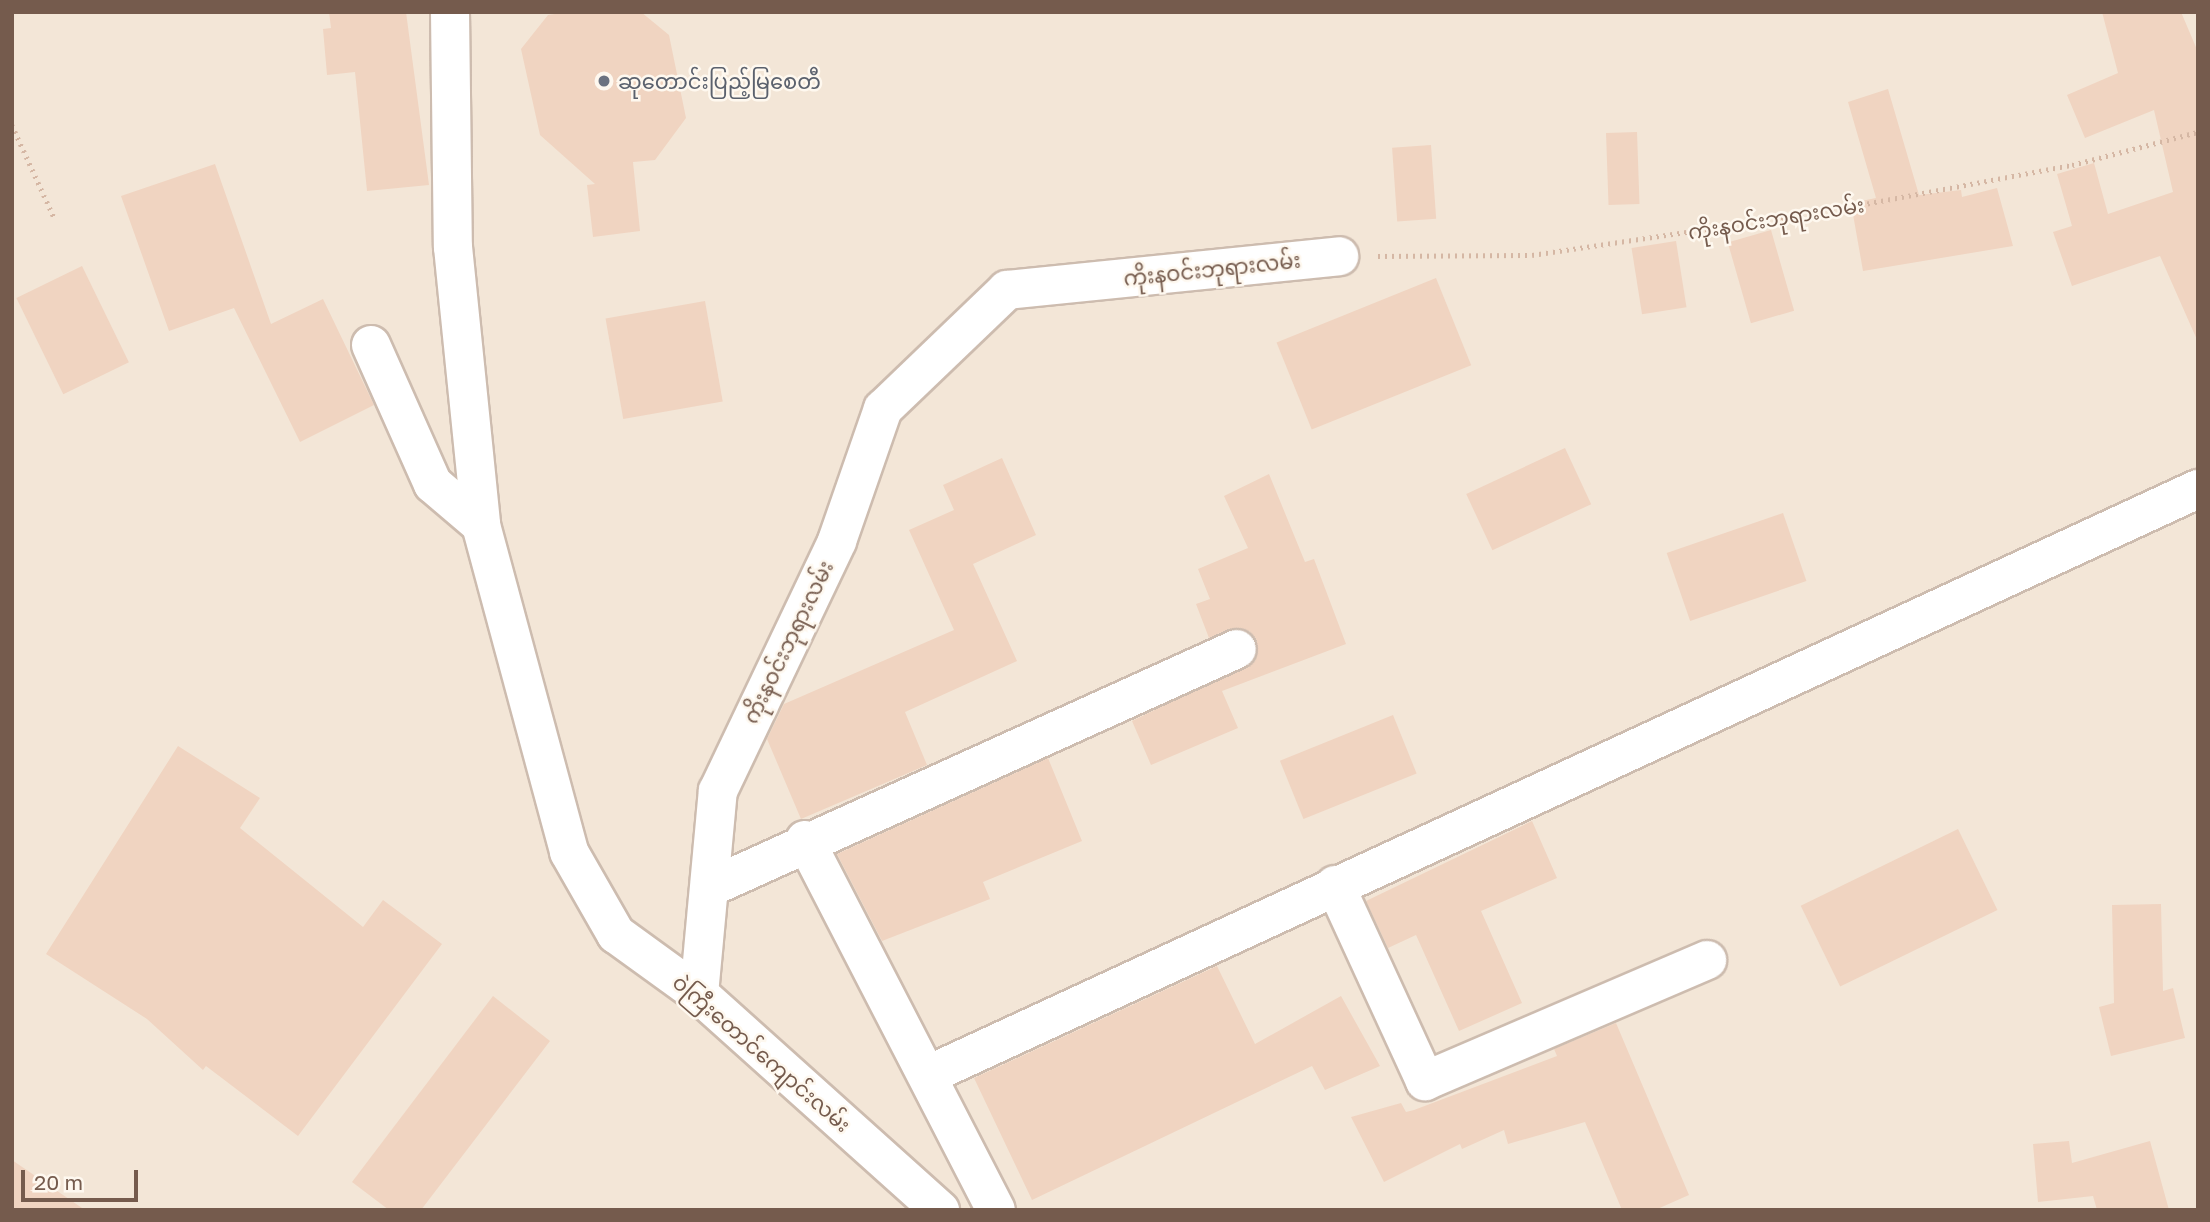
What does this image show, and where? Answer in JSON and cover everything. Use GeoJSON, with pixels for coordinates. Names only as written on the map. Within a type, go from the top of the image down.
{"type":"FeatureCollection","features":[{"type":"Feature","properties":{"kind":"street","name":"ဝဲကြီးတောင်ကျောင်းလမ်း"},"geometry":{"type":"LineString","coordinates":[[450,12],[453,247],[481,525],[546,776],[569,852],[615,934],[699,994],[940,1210]]}},
{"type":"Feature","properties":{"kind":"street","name":"ကိုးနဝင်းဘုရားလမ်း"},"geometry":{"type":"LineString","coordinates":[[699,994],[718,791],[837,541],[883,409],[1007,290],[1339,256]]}},
{"type":"Feature","properties":{"kind":"street"},"geometry":{"type":"LineString","coordinates":[[371,345],[433,484],[481,525]]}},
{"type":"Feature","properties":{"kind":"street"},"geometry":{"type":"LineString","coordinates":[[928,1075],[2198,489]]}},
{"type":"Feature","properties":{"kind":"street"},"geometry":{"type":"LineString","coordinates":[[711,887],[806,840],[1237,649]]}},
{"type":"Feature","properties":{"kind":"street"},"geometry":{"type":"LineString","coordinates":[[806,840],[996,1210]]}},
{"type":"Feature","properties":{"kind":"street"},"geometry":{"type":"LineString","coordinates":[[1335,885],[1425,1081],[1707,960]]}},
{"type":"Feature","properties":{"kind":"path"},"geometry":{"type":"LineString","coordinates":[[12,125],[54,217]]}},
{"type":"Feature","properties":{"kind":"path","name":"ကိုးနဝင်းဘုရားလမ်း"},"geometry":{"type":"LineString","coordinates":[[1339,256],[1546,253],[1833,210],[2072,165],[2198,132]]}},
{"type":"Feature","properties":{"kind":"shaded area"},"geometry":{"type":"Polygon","coordinates":[[[12,12],[2198,12],[2198,1210],[12,1210],[12,12]]]}},
{"type":"Feature","properties":{"kind":"building"},"geometry":{"type":"Polygon","coordinates":[[[329,12],[406,12],[429,185],[367,191],[355,72],[327,75],[323,29],[331,28],[329,12]]]}},
{"type":"Feature","properties":{"kind":"building"},"geometry":{"type":"Polygon","coordinates":[[[568,12],[641,12],[669,35],[686,118],[655,160],[633,162],[640,231],[593,237],[587,185],[595,184],[540,135],[521,49],[548,15],[568,12]]]}},
{"type":"Feature","properties":{"kind":"building"},"geometry":{"type":"Polygon","coordinates":[[[2102,12],[2181,12],[2198,52],[2198,342],[2160,256],[2072,286],[2053,232],[2072,226],[2057,174],[2094,163],[2108,214],[2173,192],[2154,110],[2085,138],[2067,95],[2118,73],[2102,12]]]}},
{"type":"Feature","properties":{"kind":"building"},"geometry":{"type":"Polygon","coordinates":[[[1888,89],[1919,195],[1961,190],[1962,197],[1997,188],[2013,246],[1863,271],[1851,203],[1876,198],[1848,102],[1888,89]]]}},
{"type":"Feature","properties":{"kind":"building"},"geometry":{"type":"Polygon","coordinates":[[[1637,132],[1640,204],[1609,205],[1606,133],[1637,132]]]}},
{"type":"Feature","properties":{"kind":"building"},"geometry":{"type":"Polygon","coordinates":[[[1431,145],[1436,219],[1397,222],[1392,148],[1431,145]]]}},
{"type":"Feature","properties":{"kind":"building"},"geometry":{"type":"Polygon","coordinates":[[[215,164],[271,324],[323,299],[374,405],[300,442],[234,308],[169,331],[121,196],[215,164]]]}},
{"type":"Feature","properties":{"kind":"building"},"geometry":{"type":"Polygon","coordinates":[[[1771,230],[1794,311],[1751,323],[1728,242],[1771,230]]]}},
{"type":"Feature","properties":{"kind":"building"},"geometry":{"type":"Polygon","coordinates":[[[1676,241],[1686,307],[1642,314],[1632,248],[1676,241]]]}},
{"type":"Feature","properties":{"kind":"building"},"geometry":{"type":"Polygon","coordinates":[[[82,266],[129,362],[63,394],[16,298],[82,266]]]}},
{"type":"Feature","properties":{"kind":"building"},"geometry":{"type":"Polygon","coordinates":[[[1436,278],[1471,365],[1312,430],[1277,342],[1436,278]]]}},
{"type":"Feature","properties":{"kind":"building"},"geometry":{"type":"Polygon","coordinates":[[[705,301],[723,401],[623,419],[606,319],[705,301]]]}},
{"type":"Feature","properties":{"kind":"building"},"geometry":{"type":"Polygon","coordinates":[[[1565,448],[1591,504],[1492,550],[1466,494],[1565,448]]]}},
{"type":"Feature","properties":{"kind":"building"},"geometry":{"type":"Polygon","coordinates":[[[1002,458],[1036,535],[973,564],[1017,661],[905,712],[927,765],[801,819],[767,739],[784,704],[954,630],[909,530],[954,510],[943,485],[1002,458]]]}},
{"type":"Feature","properties":{"kind":"building"},"geometry":{"type":"Polygon","coordinates":[[[1269,474],[1305,562],[1314,559],[1346,644],[1222,691],[1238,728],[1151,765],[1132,721],[1255,661],[1257,641],[1249,631],[1229,629],[1209,638],[1196,604],[1210,599],[1198,569],[1248,548],[1224,496],[1269,474]]]}},
{"type":"Feature","properties":{"kind":"building"},"geometry":{"type":"Polygon","coordinates":[[[1783,513],[1806,581],[1690,621],[1667,553],[1783,513]]]}},
{"type":"Feature","properties":{"kind":"building"},"geometry":{"type":"Polygon","coordinates":[[[1393,715],[1417,773],[1303,819],[1280,761],[1393,715]]]}},
{"type":"Feature","properties":{"kind":"building"},"geometry":{"type":"Polygon","coordinates":[[[178,746],[260,798],[240,828],[363,927],[383,900],[442,944],[298,1136],[206,1066],[203,1070],[147,1019],[46,954],[178,746]]]}},
{"type":"Feature","properties":{"kind":"building"},"geometry":{"type":"Polygon","coordinates":[[[1048,758],[1082,841],[983,882],[990,899],[882,941],[837,854],[1048,758]]]}},
{"type":"Feature","properties":{"kind":"building"},"geometry":{"type":"Polygon","coordinates":[[[1532,821],[1557,878],[1481,911],[1522,1003],[1459,1031],[1416,935],[1388,948],[1366,901],[1532,821]]]}},
{"type":"Feature","properties":{"kind":"building"},"geometry":{"type":"Polygon","coordinates":[[[1958,829],[1997,910],[1840,987],[1801,906],[1958,829]]]}},
{"type":"Feature","properties":{"kind":"building"},"geometry":{"type":"Polygon","coordinates":[[[2161,904],[2163,991],[2173,988],[2185,1038],[2111,1056],[2099,1007],[2114,1003],[2112,905],[2161,904]]]}},
{"type":"Feature","properties":{"kind":"building"},"geometry":{"type":"Polygon","coordinates":[[[1217,966],[1255,1044],[1341,996],[1380,1066],[1325,1090],[1312,1066],[1032,1200],[974,1078],[1217,966]]]}},
{"type":"Feature","properties":{"kind":"building"},"geometry":{"type":"Polygon","coordinates":[[[493,996],[550,1041],[421,1210],[389,1210],[352,1182],[493,996]]]}},
{"type":"Feature","properties":{"kind":"building"},"geometry":{"type":"Polygon","coordinates":[[[1616,1023],[1689,1195],[1655,1210],[1622,1210],[1585,1122],[1508,1144],[1504,1130],[1462,1149],[1460,1144],[1384,1182],[1351,1117],[1401,1103],[1406,1112],[1414,1110],[1557,1056],[1554,1049],[1616,1023]]]}},
{"type":"Feature","properties":{"kind":"building"},"geometry":{"type":"Polygon","coordinates":[[[2069,1141],[2072,1163],[2150,1141],[2169,1210],[2097,1210],[2093,1196],[2038,1202],[2033,1144],[2069,1141]]]}},
{"type":"Feature","properties":{"kind":"building"},"geometry":{"type":"Polygon","coordinates":[[[12,1160],[85,1210],[12,1210],[12,1160]]]}},
{"type":"Feature","properties":{"kind":"place","name":"ဆုတောင်းပြည့်မြစေတီ"},"geometry":{"type":"Point","coordinates":[604,81]}}]}
